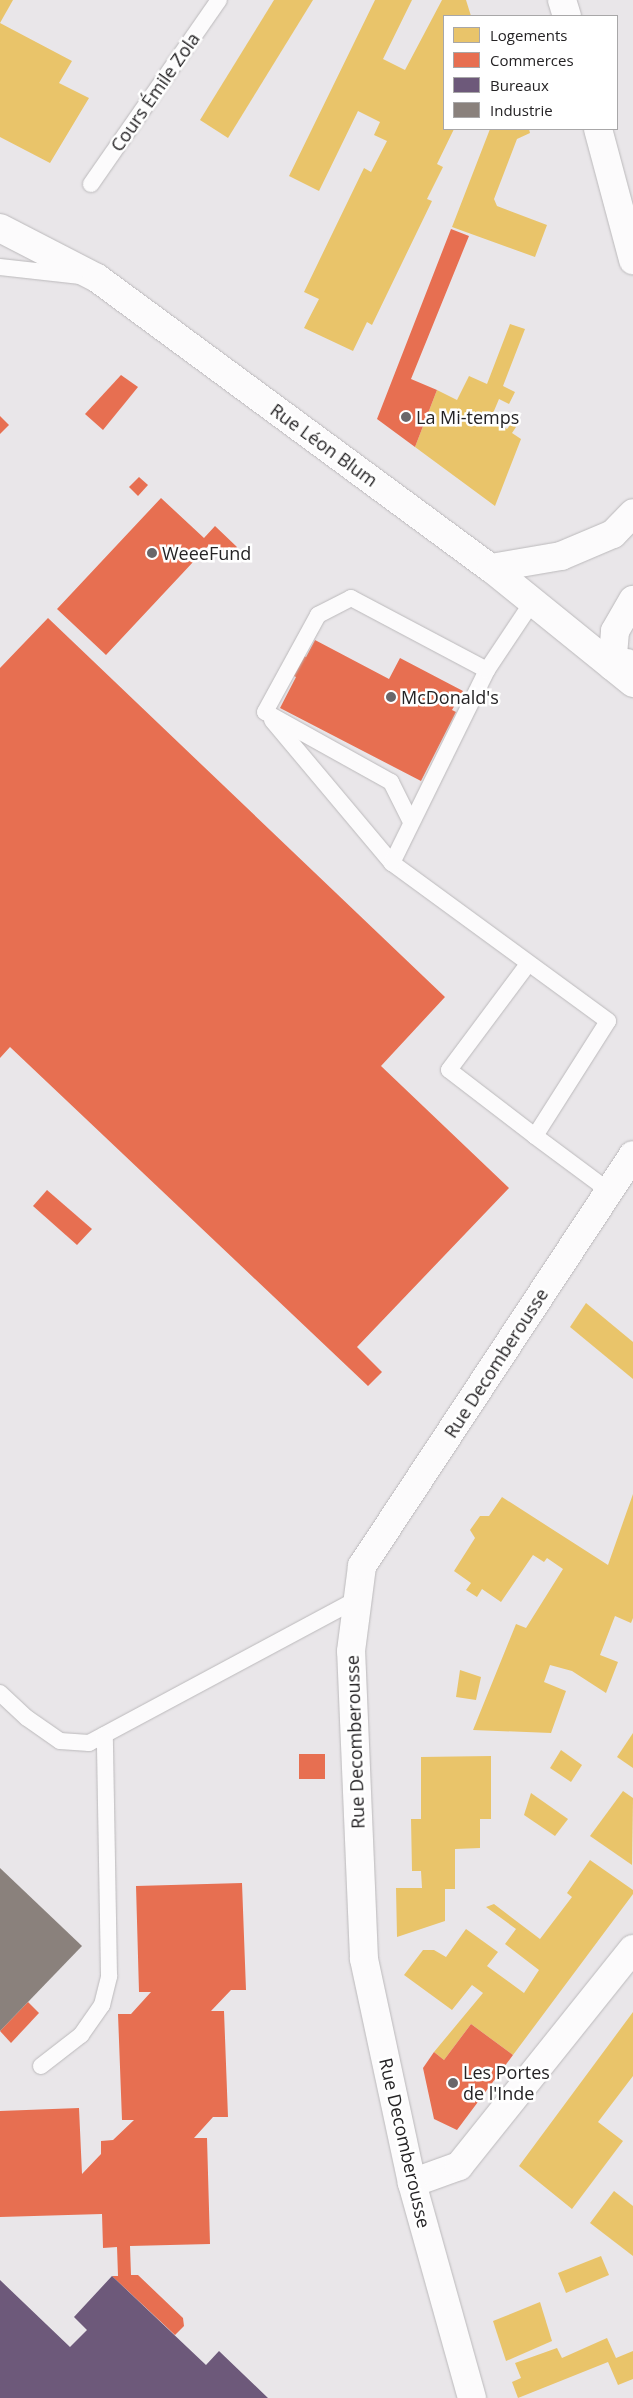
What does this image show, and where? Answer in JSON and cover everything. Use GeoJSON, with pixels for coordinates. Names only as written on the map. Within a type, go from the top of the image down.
{"type":"FeatureCollection","features":[{"type":"Feature","properties":{"kind":"street"},"geometry":{"type":"LineString","coordinates":[[562,0],[568,15]]}},
{"type":"Feature","properties":{"kind":"street"},"geometry":{"type":"LineString","coordinates":[[566,0],[568,15]]}},
{"type":"Feature","properties":{"kind":"street"},"geometry":{"type":"LineString","coordinates":[[598,130],[633,260]]}},
{"type":"Feature","properties":{"kind":"street","name":"Rue Léon Blum"},"geometry":{"type":"LineString","coordinates":[[0,228],[96,278],[491,568],[533,601],[623,664],[633,683]]}},
{"type":"Feature","properties":{"kind":"street"},"geometry":{"type":"LineString","coordinates":[[491,568],[561,556],[613,534],[633,513]]}},
{"type":"Feature","properties":{"kind":"street"},"geometry":{"type":"LineString","coordinates":[[623,664],[615,631],[633,600]]}},
{"type":"Feature","properties":{"kind":"street","name":"Rue Decomberousse"},"geometry":{"type":"LineString","coordinates":[[472,2398],[412,2182],[364,1960],[351,1651],[362,1566],[633,1155]]}},
{"type":"Feature","properties":{"kind":"street"},"geometry":{"type":"LineString","coordinates":[[412,2182],[459,2166],[633,1949]]}},
{"type":"Feature","properties":{"kind":"lane","name":"Cours Émile Zola"},"geometry":{"type":"LineString","coordinates":[[91,184],[219,0]]}},
{"type":"Feature","properties":{"kind":"lane"},"geometry":{"type":"LineString","coordinates":[[0,267],[96,278]]}},
{"type":"Feature","properties":{"kind":"lane"},"geometry":{"type":"LineString","coordinates":[[266,712],[318,615],[351,598],[487,670]]}},
{"type":"Feature","properties":{"kind":"lane"},"geometry":{"type":"LineString","coordinates":[[392,863],[487,670],[533,601]]}},
{"type":"Feature","properties":{"kind":"lane"},"geometry":{"type":"LineString","coordinates":[[266,712],[391,782],[411,822]]}},
{"type":"Feature","properties":{"kind":"lane"},"geometry":{"type":"LineString","coordinates":[[266,712],[392,863],[608,1021],[535,1136]]}},
{"type":"Feature","properties":{"kind":"lane"},"geometry":{"type":"LineString","coordinates":[[528,964],[449,1070],[610,1191]]}},
{"type":"Feature","properties":{"kind":"lane"},"geometry":{"type":"LineString","coordinates":[[0,1693],[27,1718],[60,1741],[89,1743],[358,1599]]}},
{"type":"Feature","properties":{"kind":"lane"},"geometry":{"type":"LineString","coordinates":[[40,2066],[81,2035],[102,2005],[109,1976],[105,1735]]}},
{"type":"Feature","properties":{"kind":"building: Logements"},"geometry":{"type":"Polygon","coordinates":[[[0,0],[13,0],[0,23],[0,0]]]}},
{"type":"Feature","properties":{"kind":"building: Logements"},"geometry":{"type":"Polygon","coordinates":[[[274,0],[313,0],[228,138],[200,120],[274,0]]]}},
{"type":"Feature","properties":{"kind":"building: Logements"},"geometry":{"type":"Polygon","coordinates":[[[375,0],[412,0],[383,59],[405,70],[442,0],[466,0],[471,15],[443,15],[443,130],[454,130],[437,164],[443,167],[427,199],[432,201],[372,325],[367,322],[353,351],[304,328],[319,299],[304,292],[364,168],[371,172],[387,141],[374,135],[380,122],[358,111],[319,191],[289,176],[375,0]]]}},
{"type":"Feature","properties":{"kind":"building: Logements"},"geometry":{"type":"Polygon","coordinates":[[[0,23],[72,61],[59,83],[89,98],[50,163],[0,137],[0,23]]]}},
{"type":"Feature","properties":{"kind":"building: Logements"},"geometry":{"type":"Polygon","coordinates":[[[490,130],[529,130],[530,133],[517,139],[494,199],[497,206],[547,225],[535,257],[452,227],[490,130]]]}},
{"type":"Feature","properties":{"kind":"building: Logements"},"geometry":{"type":"Polygon","coordinates":[[[510,324],[525,329],[503,386],[515,392],[509,404],[499,399],[491,418],[507,429],[511,424],[516,427],[512,433],[521,439],[495,506],[415,447],[437,390],[457,400],[469,376],[487,384],[510,324]]]}},
{"type":"Feature","properties":{"kind":"building: Logements"},"geometry":{"type":"Polygon","coordinates":[[[586,1303],[633,1342],[633,1379],[570,1327],[586,1303]]]}},
{"type":"Feature","properties":{"kind":"building: Logements"},"geometry":{"type":"Polygon","coordinates":[[[633,1494],[633,1618],[631,1623],[615,1616],[600,1655],[618,1662],[606,1693],[572,1671],[550,1665],[544,1682],[566,1691],[551,1733],[473,1730],[516,1624],[526,1628],[563,1569],[547,1558],[544,1562],[533,1555],[501,1602],[482,1589],[477,1597],[466,1590],[471,1583],[454,1571],[475,1538],[470,1530],[480,1516],[489,1516],[502,1497],[608,1565],[633,1494]]]}},
{"type":"Feature","properties":{"kind":"building: Logements"},"geometry":{"type":"Polygon","coordinates":[[[460,1670],[481,1677],[476,1700],[456,1697],[460,1670]]]}},
{"type":"Feature","properties":{"kind":"building: Logements"},"geometry":{"type":"Polygon","coordinates":[[[633,1733],[633,1768],[617,1757],[633,1733]]]}},
{"type":"Feature","properties":{"kind":"building: Logements"},"geometry":{"type":"Polygon","coordinates":[[[561,1750],[582,1765],[571,1782],[550,1768],[561,1750]]]}},
{"type":"Feature","properties":{"kind":"building: Logements"},"geometry":{"type":"Polygon","coordinates":[[[491,1756],[491,1819],[480,1819],[480,1848],[455,1849],[455,1889],[445,1889],[445,1921],[397,1937],[396,1888],[422,1888],[421,1871],[412,1871],[411,1819],[421,1819],[421,1757],[491,1756]]]}},
{"type":"Feature","properties":{"kind":"building: Logements"},"geometry":{"type":"Polygon","coordinates":[[[623,1791],[633,1798],[632,1865],[590,1836],[623,1791]]]}},
{"type":"Feature","properties":{"kind":"building: Logements"},"geometry":{"type":"Polygon","coordinates":[[[531,1793],[568,1819],[555,1836],[524,1815],[531,1793]]]}},
{"type":"Feature","properties":{"kind":"building: Logements"},"geometry":{"type":"Polygon","coordinates":[[[590,1860],[633,1890],[633,1894],[513,2055],[471,2024],[444,2060],[434,2052],[483,1993],[472,1985],[452,2010],[404,1975],[423,1950],[434,1950],[446,1957],[466,1929],[498,1952],[487,1966],[524,1993],[539,1970],[505,1944],[516,1929],[486,1907],[494,1904],[540,1939],[572,1897],[567,1893],[590,1860]]]}},
{"type":"Feature","properties":{"kind":"building: Logements"},"geometry":{"type":"Polygon","coordinates":[[[633,2012],[633,2076],[598,2122],[623,2141],[572,2209],[519,2166],[633,2012]]]}},
{"type":"Feature","properties":{"kind":"building: Logements"},"geometry":{"type":"Polygon","coordinates":[[[614,2191],[633,2206],[633,2256],[590,2223],[614,2191]]]}},
{"type":"Feature","properties":{"kind":"building: Logements"},"geometry":{"type":"Polygon","coordinates":[[[601,2256],[609,2275],[566,2293],[558,2273],[601,2256]]]}},
{"type":"Feature","properties":{"kind":"building: Logements"},"geometry":{"type":"Polygon","coordinates":[[[540,2302],[552,2341],[506,2361],[493,2321],[540,2302]]]}},
{"type":"Feature","properties":{"kind":"building: Logements"},"geometry":{"type":"Polygon","coordinates":[[[607,2338],[616,2358],[633,2351],[633,2379],[618,2385],[608,2362],[518,2398],[512,2382],[521,2378],[515,2363],[557,2348],[562,2358],[607,2338]]]}},
{"type":"Feature","properties":{"kind":"building: Commerces"},"geometry":{"type":"Polygon","coordinates":[[[451,229],[469,236],[411,379],[437,390],[415,447],[377,419],[451,229]]]}},
{"type":"Feature","properties":{"kind":"building: Commerces"},"geometry":{"type":"Polygon","coordinates":[[[121,375],[138,387],[103,430],[85,414],[121,375]]]}},
{"type":"Feature","properties":{"kind":"building: Commerces"},"geometry":{"type":"Polygon","coordinates":[[[0,416],[9,425],[0,434],[0,416]]]}},
{"type":"Feature","properties":{"kind":"building: Commerces"},"geometry":{"type":"Polygon","coordinates":[[[139,477],[148,485],[138,496],[129,487],[139,477]]]}},
{"type":"Feature","properties":{"kind":"building: Commerces"},"geometry":{"type":"Polygon","coordinates":[[[161,498],[204,538],[215,526],[237,547],[225,559],[209,545],[106,655],[57,609],[161,498]]]}},
{"type":"Feature","properties":{"kind":"building: Commerces"},"geometry":{"type":"Polygon","coordinates":[[[48,618],[445,997],[381,1066],[509,1188],[357,1347],[382,1372],[368,1386],[10,1047],[0,1058],[0,668],[48,618]]]}},
{"type":"Feature","properties":{"kind":"building: Commerces"},"geometry":{"type":"Polygon","coordinates":[[[315,640],[389,679],[400,658],[463,691],[452,710],[456,712],[421,781],[280,708],[296,677],[289,674],[299,653],[306,657],[315,640]]]}},
{"type":"Feature","properties":{"kind":"building: Commerces"},"geometry":{"type":"Polygon","coordinates":[[[47,1190],[92,1229],[77,1245],[33,1206],[47,1190]]]}},
{"type":"Feature","properties":{"kind":"building: Commerces"},"geometry":{"type":"Polygon","coordinates":[[[299,1754],[325,1754],[325,1779],[299,1779],[299,1754]]]}},
{"type":"Feature","properties":{"kind":"building: Commerces"},"geometry":{"type":"Polygon","coordinates":[[[242,1883],[246,1990],[231,1990],[211,2011],[224,2011],[228,2117],[213,2117],[194,2138],[207,2138],[210,2244],[130,2246],[131,2275],[138,2275],[183,2318],[184,2326],[175,2335],[112,2276],[118,2276],[117,2247],[103,2248],[102,2214],[0,2217],[0,2111],[79,2108],[82,2174],[101,2154],[101,2141],[113,2140],[134,2120],[122,2120],[118,2014],[131,2014],[151,1992],[139,1992],[136,1886],[242,1883]]]}},
{"type":"Feature","properties":{"kind":"building: Commerces"},"geometry":{"type":"Polygon","coordinates":[[[28,2002],[39,2013],[11,2043],[0,2031],[28,2002]]]}},
{"type":"Feature","properties":{"kind":"building: Commerces"},"geometry":{"type":"Polygon","coordinates":[[[471,2024],[513,2055],[457,2130],[434,2119],[423,2068],[434,2052],[444,2060],[471,2024]]]}},
{"type":"Feature","properties":{"kind":"building: Bureaux"},"geometry":{"type":"Polygon","coordinates":[[[112,2276],[206,2365],[219,2351],[268,2398],[0,2398],[0,2280],[70,2347],[87,2330],[74,2317],[112,2276]]]}},
{"type":"Feature","properties":{"kind":"building: Industrie"},"geometry":{"type":"Polygon","coordinates":[[[0,1868],[82,1946],[0,2031],[0,1868]]]}},
{"type":"Feature","properties":{"kind":"place","name":"La Mi-temps"},"geometry":{"type":"Point","coordinates":[406,417]}},
{"type":"Feature","properties":{"kind":"place","name":"WeeeFund"},"geometry":{"type":"Point","coordinates":[152,553]}},
{"type":"Feature","properties":{"kind":"place","name":"McDonald's"},"geometry":{"type":"Point","coordinates":[391,697]}},
{"type":"Feature","properties":{"kind":"place","name":"Les Portes de l'Inde"},"geometry":{"type":"Point","coordinates":[453,2083]}}]}
